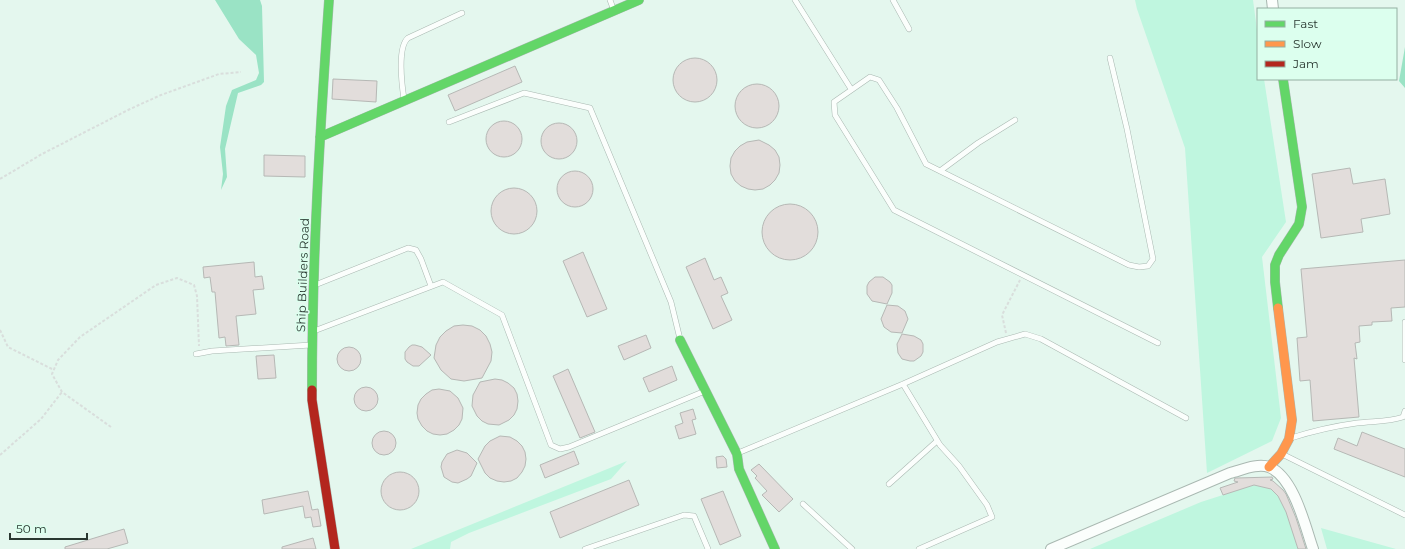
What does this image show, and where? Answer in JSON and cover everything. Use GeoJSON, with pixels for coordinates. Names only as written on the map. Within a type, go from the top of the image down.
{"type":"FeatureCollection","features":[{"type":"Feature","properties":{"kind":"street","name":"Ship Builders Road"},"geometry":{"type":"LineString","coordinates":[[329,0],[320,137],[312,345],[312,400],[335,549]]}},
{"type":"Feature","properties":{"kind":"street"},"geometry":{"type":"LineString","coordinates":[[320,137],[639,0]]}},
{"type":"Feature","properties":{"kind":"street"},"geometry":{"type":"LineString","coordinates":[[1269,467],[1281,454],[1289,439],[1292,420],[1275,264],[1284,247],[1296,233],[1302,217],[1302,207],[1283,80]]}},
{"type":"Feature","properties":{"kind":"street"},"geometry":{"type":"LineString","coordinates":[[680,340],[737,454],[739,470],[775,549]]}},
{"type":"Feature","properties":{"kind":"street"},"geometry":{"type":"LineString","coordinates":[[1052,549],[1230,473],[1256,466],[1269,467],[1284,478],[1294,493],[1313,549]]}},
{"type":"Feature","properties":{"kind":"lane"},"geometry":{"type":"LineString","coordinates":[[610,0],[614,12]]}},
{"type":"Feature","properties":{"kind":"lane"},"geometry":{"type":"LineString","coordinates":[[795,0],[851,89]]}},
{"type":"Feature","properties":{"kind":"lane"},"geometry":{"type":"LineString","coordinates":[[892,0],[909,29]]}},
{"type":"Feature","properties":{"kind":"lane"},"geometry":{"type":"LineString","coordinates":[[405,100],[402,78],[402,47],[404,41],[462,13]]}},
{"type":"Feature","properties":{"kind":"lane"},"geometry":{"type":"LineString","coordinates":[[1110,58],[1127,129],[1153,259],[1148,266],[1139,268],[1128,265],[926,164],[897,108],[879,80],[870,77],[834,102],[835,114],[894,210],[1022,276],[1158,343]]}},
{"type":"Feature","properties":{"kind":"lane"},"geometry":{"type":"LineString","coordinates":[[449,122],[524,93],[590,108],[671,302],[680,340]]}},
{"type":"Feature","properties":{"kind":"lane"},"geometry":{"type":"LineString","coordinates":[[940,171],[978,143],[1016,120]]}},
{"type":"Feature","properties":{"kind":"lane"},"geometry":{"type":"LineString","coordinates":[[314,285],[408,248],[416,250],[431,286]]}},
{"type":"Feature","properties":{"kind":"lane"},"geometry":{"type":"LineString","coordinates":[[313,332],[443,282],[502,315],[551,445],[560,449],[569,447],[706,391]]}},
{"type":"Feature","properties":{"kind":"lane"},"geometry":{"type":"LineString","coordinates":[[1405,322],[1405,360]]}},
{"type":"Feature","properties":{"kind":"lane"},"geometry":{"type":"LineString","coordinates":[[737,454],[903,384],[997,342],[1025,334],[1041,339],[1186,418]]}},
{"type":"Feature","properties":{"kind":"lane"},"geometry":{"type":"LineString","coordinates":[[198,354],[212,351],[312,345]]}},
{"type":"Feature","properties":{"kind":"lane"},"geometry":{"type":"LineString","coordinates":[[903,384],[937,440],[959,466],[987,506],[992,517],[919,549]]}},
{"type":"Feature","properties":{"kind":"lane"},"geometry":{"type":"LineString","coordinates":[[1289,439],[1315,430],[1356,423],[1395,420],[1403,417],[1405,411]]}},
{"type":"Feature","properties":{"kind":"lane"},"geometry":{"type":"LineString","coordinates":[[889,484],[937,440]]}},
{"type":"Feature","properties":{"kind":"lane"},"geometry":{"type":"LineString","coordinates":[[1281,454],[1405,515]]}},
{"type":"Feature","properties":{"kind":"lane"},"geometry":{"type":"LineString","coordinates":[[803,504],[852,549]]}},
{"type":"Feature","properties":{"kind":"lane"},"geometry":{"type":"LineString","coordinates":[[585,549],[684,515],[694,516],[708,549]]}},
{"type":"Feature","properties":{"kind":"path"},"geometry":{"type":"LineString","coordinates":[[0,179],[42,154],[149,101],[219,74],[241,72]]}},
{"type":"Feature","properties":{"kind":"path"},"geometry":{"type":"LineString","coordinates":[[1007,338],[1002,315],[1022,276]]}},
{"type":"Feature","properties":{"kind":"path"},"geometry":{"type":"LineString","coordinates":[[111,428],[62,392],[52,374],[58,360],[80,337],[156,285],[177,278],[194,285],[197,296],[198,354]]}},
{"type":"Feature","properties":{"kind":"path"},"geometry":{"type":"LineString","coordinates":[[0,330],[8,348],[54,370]]}},
{"type":"Feature","properties":{"kind":"path"},"geometry":{"type":"LineString","coordinates":[[0,456],[41,419],[62,392]]}},
{"type":"Feature","properties":{"kind":"shaded area"},"geometry":{"type":"Polygon","coordinates":[[[215,0],[260,0],[262,6],[264,82],[261,85],[238,93],[225,149],[227,177],[221,190],[223,174],[220,147],[226,106],[232,90],[256,80],[259,73],[256,55],[239,39],[215,0]]]}},
{"type":"Feature","properties":{"kind":"shaded area"},"geometry":{"type":"Polygon","coordinates":[[[1135,0],[1253,0],[1257,30],[1257,80],[1264,80],[1286,222],[1262,257],[1281,418],[1272,441],[1207,473],[1185,148],[1135,0]]]}},
{"type":"Feature","properties":{"kind":"shaded area"},"geometry":{"type":"Polygon","coordinates":[[[1405,47],[1405,88],[1399,81],[1405,47]]]}},
{"type":"Feature","properties":{"kind":"shaded area"},"geometry":{"type":"Polygon","coordinates":[[[627,461],[611,479],[469,533],[451,542],[450,549],[411,549],[627,461]]]}},
{"type":"Feature","properties":{"kind":"shaded area"},"geometry":{"type":"Polygon","coordinates":[[[1254,485],[1272,490],[1282,501],[1289,517],[1298,549],[1090,549],[1201,502],[1254,485]]]}},
{"type":"Feature","properties":{"kind":"shaded area"},"geometry":{"type":"Polygon","coordinates":[[[1321,528],[1396,549],[1327,549],[1321,528]]]}},
{"type":"Feature","properties":{"kind":"building"},"geometry":{"type":"Polygon","coordinates":[[[691,58],[699,58],[711,64],[717,76],[717,84],[711,96],[699,102],[691,102],[679,96],[673,84],[673,76],[679,64],[691,58]]]}},
{"type":"Feature","properties":{"kind":"building"},"geometry":{"type":"Polygon","coordinates":[[[515,66],[522,82],[455,111],[448,95],[515,66]]]}},
{"type":"Feature","properties":{"kind":"building"},"geometry":{"type":"Polygon","coordinates":[[[333,79],[377,81],[376,102],[332,99],[333,79]]]}},
{"type":"Feature","properties":{"kind":"building"},"geometry":{"type":"Polygon","coordinates":[[[753,84],[761,84],[773,90],[779,102],[779,110],[773,122],[761,128],[753,128],[741,122],[735,110],[735,102],[741,90],[753,84]]]}},
{"type":"Feature","properties":{"kind":"building"},"geometry":{"type":"Polygon","coordinates":[[[504,121],[517,126],[522,139],[517,152],[504,157],[491,152],[486,139],[491,126],[504,121]]]}},
{"type":"Feature","properties":{"kind":"building"},"geometry":{"type":"Polygon","coordinates":[[[559,123],[572,128],[577,141],[572,154],[559,159],[546,154],[541,141],[546,128],[559,123]]]}},
{"type":"Feature","properties":{"kind":"building"},"geometry":{"type":"Polygon","coordinates":[[[759,140],[775,150],[779,157],[779,173],[770,185],[763,189],[748,189],[735,181],[731,174],[731,158],[740,146],[747,142],[759,140]]]}},
{"type":"Feature","properties":{"kind":"building"},"geometry":{"type":"Polygon","coordinates":[[[264,155],[305,156],[305,177],[264,176],[264,155]]]}},
{"type":"Feature","properties":{"kind":"building"},"geometry":{"type":"Polygon","coordinates":[[[1350,168],[1353,184],[1385,179],[1390,214],[1361,219],[1363,232],[1321,238],[1312,174],[1350,168]]]}},
{"type":"Feature","properties":{"kind":"building"},"geometry":{"type":"Polygon","coordinates":[[[575,171],[588,176],[593,189],[588,202],[575,207],[562,202],[557,189],[562,176],[575,171]]]}},
{"type":"Feature","properties":{"kind":"building"},"geometry":{"type":"Polygon","coordinates":[[[514,188],[527,192],[533,198],[537,211],[533,224],[527,230],[514,234],[501,230],[495,224],[491,211],[495,198],[501,192],[514,188]]]}},
{"type":"Feature","properties":{"kind":"building"},"geometry":{"type":"Polygon","coordinates":[[[790,204],[801,206],[810,212],[816,221],[818,232],[816,243],[810,252],[801,258],[790,260],[779,258],[770,252],[764,243],[762,232],[764,221],[770,212],[779,206],[790,204]]]}},
{"type":"Feature","properties":{"kind":"building"},"geometry":{"type":"Polygon","coordinates":[[[583,252],[607,309],[587,317],[563,261],[583,252]]]}},
{"type":"Feature","properties":{"kind":"building"},"geometry":{"type":"Polygon","coordinates":[[[705,258],[714,280],[721,277],[728,293],[721,296],[732,320],[713,329],[686,267],[705,258]]]}},
{"type":"Feature","properties":{"kind":"building"},"geometry":{"type":"Polygon","coordinates":[[[1405,260],[1405,307],[1391,308],[1392,321],[1372,322],[1372,325],[1359,326],[1360,342],[1355,343],[1357,359],[1354,358],[1359,417],[1313,421],[1310,380],[1300,381],[1297,338],[1307,337],[1301,269],[1405,260]]]}},
{"type":"Feature","properties":{"kind":"building"},"geometry":{"type":"Polygon","coordinates":[[[254,262],[255,277],[262,276],[264,289],[253,290],[256,314],[236,316],[239,345],[226,346],[225,337],[219,338],[215,292],[212,292],[210,277],[204,278],[203,267],[254,262]]]}},
{"type":"Feature","properties":{"kind":"building"},"geometry":{"type":"Polygon","coordinates":[[[875,277],[883,277],[892,285],[892,293],[887,304],[872,301],[867,294],[867,286],[875,277]]]}},
{"type":"Feature","properties":{"kind":"building"},"geometry":{"type":"Polygon","coordinates":[[[887,305],[898,306],[905,311],[908,319],[902,333],[891,332],[884,327],[881,319],[887,305]]]}},
{"type":"Feature","properties":{"kind":"building"},"geometry":{"type":"Polygon","coordinates":[[[454,326],[472,326],[480,330],[486,336],[490,344],[492,352],[491,361],[482,378],[464,381],[451,379],[441,370],[434,358],[436,345],[440,337],[454,326]]]}},
{"type":"Feature","properties":{"kind":"building"},"geometry":{"type":"Polygon","coordinates":[[[902,334],[914,336],[921,340],[923,344],[923,352],[921,356],[914,361],[902,359],[898,353],[897,344],[902,334]]]}},
{"type":"Feature","properties":{"kind":"building"},"geometry":{"type":"Polygon","coordinates":[[[646,335],[651,348],[624,360],[618,346],[646,335]]]}},
{"type":"Feature","properties":{"kind":"building"},"geometry":{"type":"Polygon","coordinates":[[[412,345],[422,347],[431,355],[419,366],[413,366],[405,359],[405,352],[412,345]]]}},
{"type":"Feature","properties":{"kind":"building"},"geometry":{"type":"Polygon","coordinates":[[[349,347],[358,350],[361,359],[358,368],[349,371],[340,368],[337,359],[340,350],[349,347]]]}},
{"type":"Feature","properties":{"kind":"building"},"geometry":{"type":"Polygon","coordinates":[[[274,355],[276,378],[258,379],[256,356],[274,355]]]}},
{"type":"Feature","properties":{"kind":"building"},"geometry":{"type":"Polygon","coordinates":[[[672,366],[677,380],[649,392],[643,378],[672,366]]]}},
{"type":"Feature","properties":{"kind":"building"},"geometry":{"type":"Polygon","coordinates":[[[568,369],[595,432],[580,438],[553,376],[568,369]]]}},
{"type":"Feature","properties":{"kind":"building"},"geometry":{"type":"Polygon","coordinates":[[[495,379],[502,380],[514,388],[518,401],[517,409],[514,415],[509,420],[499,425],[488,424],[482,421],[477,416],[472,406],[473,395],[480,382],[495,379]]]}},
{"type":"Feature","properties":{"kind":"building"},"geometry":{"type":"Polygon","coordinates":[[[366,387],[375,390],[378,399],[375,408],[366,411],[357,408],[354,399],[357,390],[366,387]]]}},
{"type":"Feature","properties":{"kind":"building"},"geometry":{"type":"Polygon","coordinates":[[[439,389],[450,391],[458,398],[463,408],[462,419],[459,425],[447,434],[440,435],[427,431],[418,419],[417,413],[418,405],[421,399],[432,390],[439,389]]]}},
{"type":"Feature","properties":{"kind":"building"},"geometry":{"type":"Polygon","coordinates":[[[693,409],[696,419],[692,420],[696,434],[679,439],[675,426],[683,423],[680,413],[693,409]]]}},
{"type":"Feature","properties":{"kind":"building"},"geometry":{"type":"Polygon","coordinates":[[[384,431],[393,434],[396,443],[393,452],[384,455],[375,452],[372,443],[375,434],[384,431]]]}},
{"type":"Feature","properties":{"kind":"building"},"geometry":{"type":"Polygon","coordinates":[[[1362,432],[1405,449],[1405,477],[1334,449],[1338,438],[1357,446],[1362,432]]]}},
{"type":"Feature","properties":{"kind":"building"},"geometry":{"type":"Polygon","coordinates":[[[500,436],[510,437],[517,441],[525,452],[525,466],[517,478],[511,481],[497,481],[490,478],[485,473],[478,459],[485,446],[490,441],[500,436]]]}},
{"type":"Feature","properties":{"kind":"building"},"geometry":{"type":"Polygon","coordinates":[[[457,450],[467,453],[477,463],[471,476],[458,483],[452,482],[444,477],[441,467],[447,454],[457,450]]]}},
{"type":"Feature","properties":{"kind":"building"},"geometry":{"type":"Polygon","coordinates":[[[574,451],[579,464],[545,478],[540,465],[574,451]]]}},
{"type":"Feature","properties":{"kind":"building"},"geometry":{"type":"Polygon","coordinates":[[[723,456],[726,459],[727,467],[717,468],[716,457],[723,456]]]}},
{"type":"Feature","properties":{"kind":"building"},"geometry":{"type":"Polygon","coordinates":[[[759,464],[793,499],[779,512],[762,495],[767,491],[755,478],[757,476],[751,470],[759,464]]]}},
{"type":"Feature","properties":{"kind":"building"},"geometry":{"type":"Polygon","coordinates":[[[396,472],[404,472],[414,477],[418,484],[418,498],[414,505],[404,510],[396,510],[386,505],[384,502],[381,495],[381,487],[386,477],[389,475],[396,472]]]}},
{"type":"Feature","properties":{"kind":"building"},"geometry":{"type":"Polygon","coordinates":[[[1272,477],[1273,479],[1270,480],[1273,481],[1286,494],[1306,549],[1298,549],[1286,512],[1278,496],[1271,489],[1254,485],[1223,495],[1220,488],[1238,482],[1234,481],[1235,478],[1272,477]]]}},
{"type":"Feature","properties":{"kind":"building"},"geometry":{"type":"Polygon","coordinates":[[[629,480],[639,505],[560,538],[550,512],[629,480]]]}},
{"type":"Feature","properties":{"kind":"building"},"geometry":{"type":"Polygon","coordinates":[[[308,491],[312,510],[318,509],[321,526],[313,527],[311,517],[305,518],[303,506],[264,514],[262,500],[308,491]]]}},
{"type":"Feature","properties":{"kind":"building"},"geometry":{"type":"Polygon","coordinates":[[[723,491],[741,536],[720,545],[701,499],[723,491]]]}},
{"type":"Feature","properties":{"kind":"building"},"geometry":{"type":"Polygon","coordinates":[[[124,529],[128,543],[107,549],[65,549],[65,547],[124,529]]]}},
{"type":"Feature","properties":{"kind":"building"},"geometry":{"type":"Polygon","coordinates":[[[313,538],[316,549],[282,549],[282,547],[313,538]]]}},
{"type":"Feature","properties":{"kind":"traffic: fast"},"geometry":{"type":"LineString","coordinates":[[312,390],[313,292],[317,195],[329,0]]}},
{"type":"Feature","properties":{"kind":"traffic: fast"},"geometry":{"type":"LineString","coordinates":[[320,137],[639,0]]}},
{"type":"Feature","properties":{"kind":"traffic: fast"},"geometry":{"type":"LineString","coordinates":[[1278,308],[1275,265],[1279,255],[1299,224],[1302,207],[1283,80]]}},
{"type":"Feature","properties":{"kind":"traffic: fast"},"geometry":{"type":"LineString","coordinates":[[680,340],[737,454],[739,469],[775,549]]}},
{"type":"Feature","properties":{"kind":"traffic: slow"},"geometry":{"type":"LineString","coordinates":[[1269,467],[1281,454],[1289,439],[1292,420],[1278,308]]}},
{"type":"Feature","properties":{"kind":"traffic: jam"},"geometry":{"type":"LineString","coordinates":[[312,390],[312,400],[335,549]]}}]}
